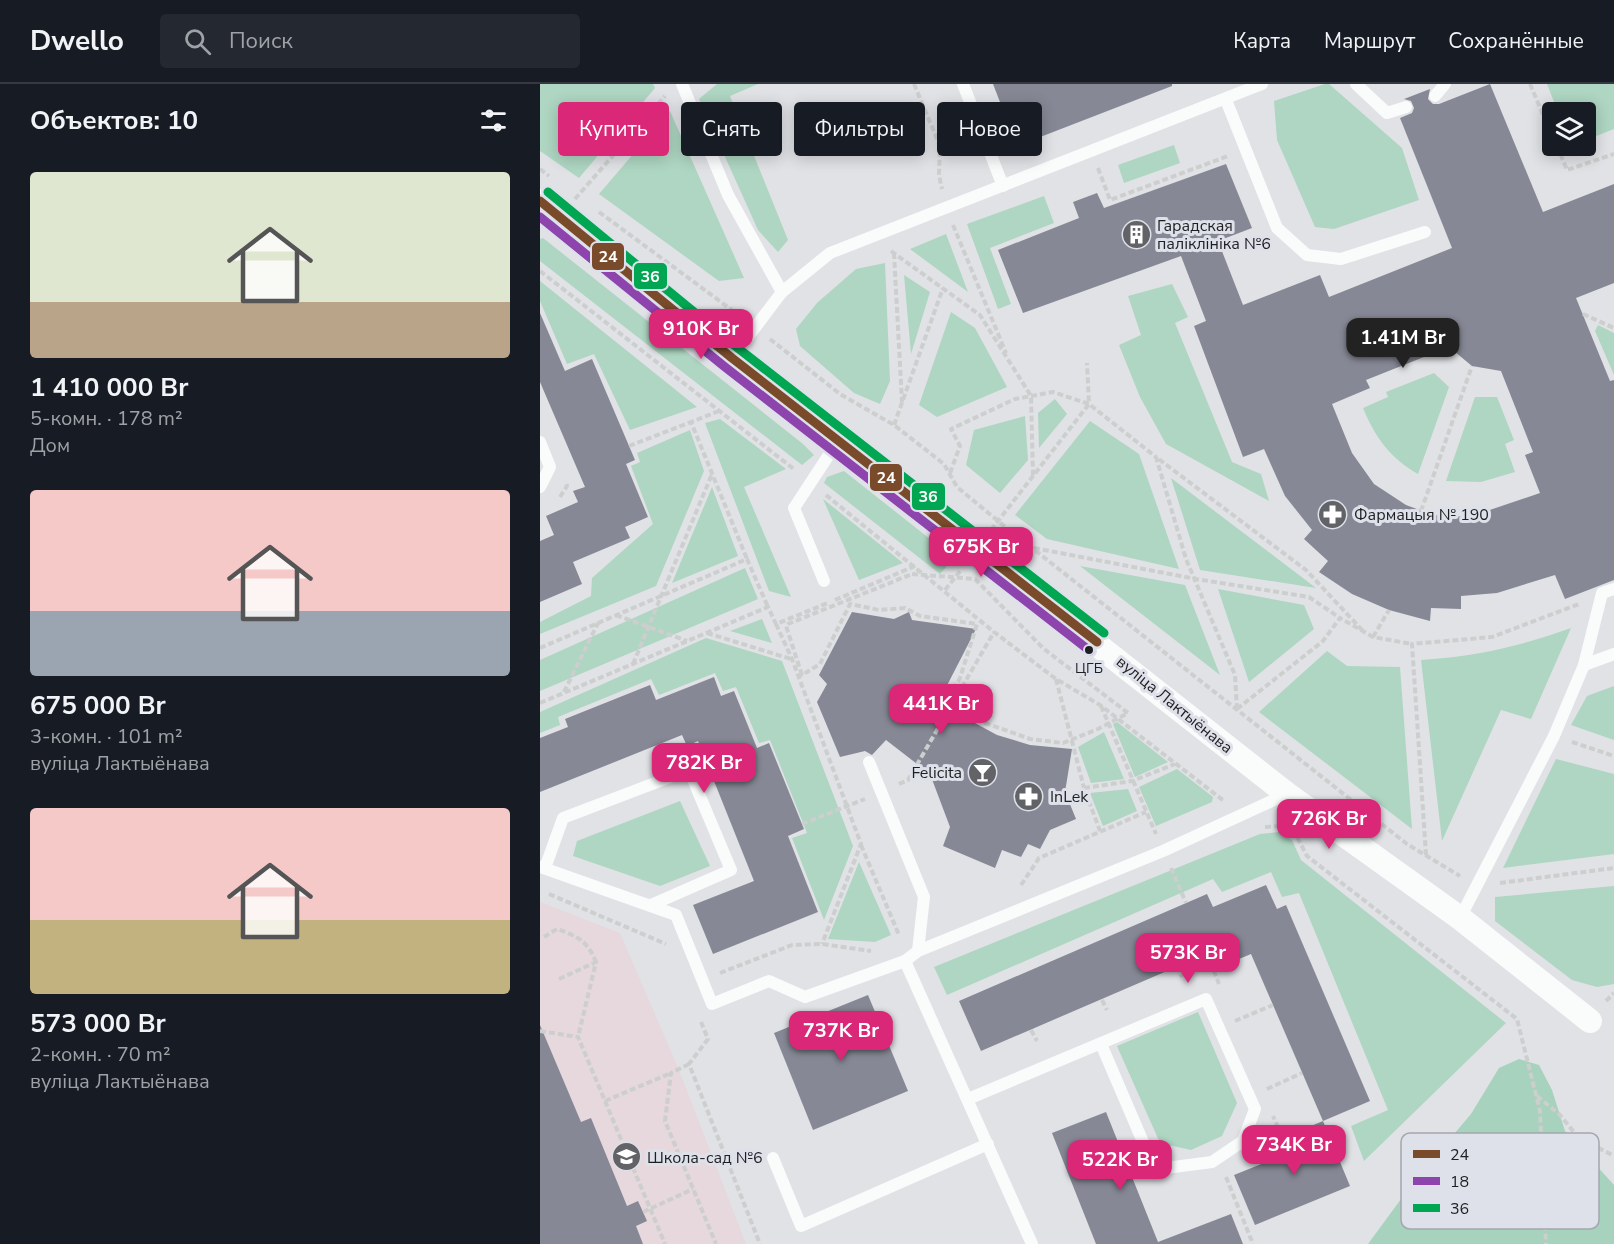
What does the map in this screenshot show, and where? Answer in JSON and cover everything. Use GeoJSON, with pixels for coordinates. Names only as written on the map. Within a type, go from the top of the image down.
{"type":"FeatureCollection","features":[{"type":"Feature","properties":{"kind":"street","name":"вуліца Лактыёнава"},"geometry":{"type":"LineString","coordinates":[[540,201],[732,358],[1287,794],[1460,918],[1590,1021]]}},
{"type":"Feature","properties":{"kind":"lane"},"geometry":{"type":"LineString","coordinates":[[682,84],[728,195],[782,292]]}},
{"type":"Feature","properties":{"kind":"lane"},"geometry":{"type":"LineString","coordinates":[[963,84],[1003,186]]}},
{"type":"Feature","properties":{"kind":"lane"},"geometry":{"type":"LineString","coordinates":[[732,358],[782,292],[830,253],[874,238],[1262,84]]}},
{"type":"Feature","properties":{"kind":"lane"},"geometry":{"type":"LineString","coordinates":[[1356,84],[1387,112],[1406,107]]}},
{"type":"Feature","properties":{"kind":"lane"},"geometry":{"type":"LineString","coordinates":[[1435,96],[1445,84]]}},
{"type":"Feature","properties":{"kind":"lane"},"geometry":{"type":"LineString","coordinates":[[1226,100],[1277,228],[1307,255],[1341,259],[1425,232]]}},
{"type":"Feature","properties":{"kind":"lane"},"geometry":{"type":"LineString","coordinates":[[824,580],[794,508],[809,481],[838,441]]}},
{"type":"Feature","properties":{"kind":"lane"},"geometry":{"type":"LineString","coordinates":[[540,442],[550,467],[540,487]]}},
{"type":"Feature","properties":{"kind":"lane"},"geometry":{"type":"LineString","coordinates":[[1460,918],[1554,736],[1584,665],[1608,591]]}},
{"type":"Feature","properties":{"kind":"lane"},"geometry":{"type":"LineString","coordinates":[[1584,665],[1614,654]]}},
{"type":"Feature","properties":{"kind":"lane"},"geometry":{"type":"LineString","coordinates":[[869,762],[924,897],[918,951]]}},
{"type":"Feature","properties":{"kind":"lane"},"geometry":{"type":"LineString","coordinates":[[651,905],[732,870],[689,770],[563,818],[542,867],[676,915],[712,1004],[769,981],[805,997],[905,961],[918,951],[1163,851],[1287,794]]}},
{"type":"Feature","properties":{"kind":"lane"},"geometry":{"type":"LineString","coordinates":[[905,961],[1032,1244]]}},
{"type":"Feature","properties":{"kind":"lane"},"geometry":{"type":"LineString","coordinates":[[968,1099],[1206,999],[1256,1109],[1243,1142],[1212,1162],[1166,1168],[1149,1156],[1101,1044]]}},
{"type":"Feature","properties":{"kind":"lane"},"geometry":{"type":"LineString","coordinates":[[773,1158],[801,1226],[988,1144]]}},
{"type":"Feature","properties":{"kind":"path"},"geometry":{"type":"LineString","coordinates":[[914,84],[940,146],[939,174],[946,209],[1011,365]]}},
{"type":"Feature","properties":{"kind":"path"},"geometry":{"type":"LineString","coordinates":[[1530,84],[1542,112]]}},
{"type":"Feature","properties":{"kind":"path"},"geometry":{"type":"LineString","coordinates":[[587,203],[577,196],[668,93]]}},
{"type":"Feature","properties":{"kind":"path"},"geometry":{"type":"LineString","coordinates":[[1091,152],[1110,200],[1246,149]]}},
{"type":"Feature","properties":{"kind":"path"},"geometry":{"type":"LineString","coordinates":[[1561,156],[1567,170],[1614,154]]}},
{"type":"Feature","properties":{"kind":"path"},"geometry":{"type":"LineString","coordinates":[[596,210],[840,394],[894,425],[944,464],[957,487],[997,520],[1426,856],[1476,886],[1614,868]]}},
{"type":"Feature","properties":{"kind":"path"},"geometry":{"type":"LineString","coordinates":[[874,238],[980,315],[1031,396],[1033,475]]}},
{"type":"Feature","properties":{"kind":"path"},"geometry":{"type":"LineString","coordinates":[[894,253],[902,402]]}},
{"type":"Feature","properties":{"kind":"path"},"geometry":{"type":"LineString","coordinates":[[540,271],[809,481],[994,632],[1056,679],[1118,718],[1260,827],[1281,826],[1298,839],[1307,856],[1517,1019],[1540,1111],[1541,1133]]}},
{"type":"Feature","properties":{"kind":"path"},"geometry":{"type":"LineString","coordinates":[[894,425],[943,288]]}},
{"type":"Feature","properties":{"kind":"path"},"geometry":{"type":"LineString","coordinates":[[1583,314],[1614,328]]}},
{"type":"Feature","properties":{"kind":"path"},"geometry":{"type":"LineString","coordinates":[[997,520],[1089,404],[1087,363]]}},
{"type":"Feature","properties":{"kind":"path"},"geometry":{"type":"LineString","coordinates":[[1421,511],[1472,366]]}},
{"type":"Feature","properties":{"kind":"path"},"geometry":{"type":"LineString","coordinates":[[950,474],[960,446],[951,429],[1015,399],[1053,392],[1089,404],[1306,570],[1363,631]]}},
{"type":"Feature","properties":{"kind":"path"},"geometry":{"type":"LineString","coordinates":[[629,446],[719,411]]}},
{"type":"Feature","properties":{"kind":"path"},"geometry":{"type":"LineString","coordinates":[[691,422],[747,559],[792,659],[861,844],[900,939]]}},
{"type":"Feature","properties":{"kind":"path"},"geometry":{"type":"LineString","coordinates":[[1156,457],[1186,559],[1235,675],[1237,709]]}},
{"type":"Feature","properties":{"kind":"path"},"geometry":{"type":"LineString","coordinates":[[633,664],[712,474]]}},
{"type":"Feature","properties":{"kind":"path"},"geometry":{"type":"LineString","coordinates":[[1032,548],[1196,579],[1309,597],[1373,637],[1412,644],[1492,637],[1557,615],[1608,591]]}},
{"type":"Feature","properties":{"kind":"path"},"geometry":{"type":"LineString","coordinates":[[540,648],[747,559]]}},
{"type":"Feature","properties":{"kind":"path"},"geometry":{"type":"LineString","coordinates":[[776,624],[915,566]]}},
{"type":"Feature","properties":{"kind":"path"},"geometry":{"type":"LineString","coordinates":[[912,574],[925,575],[975,579],[1044,650],[1128,713],[1063,742],[1030,739],[985,723],[947,701],[960,678],[977,624],[920,616],[905,608],[879,610],[850,604],[820,664],[802,675],[786,626],[912,574]]}},
{"type":"Feature","properties":{"kind":"path"},"geometry":{"type":"LineString","coordinates":[[540,703],[768,607]]}},
{"type":"Feature","properties":{"kind":"path"},"geometry":{"type":"LineString","coordinates":[[1373,637],[1389,610]]}},
{"type":"Feature","properties":{"kind":"path"},"geometry":{"type":"LineString","coordinates":[[616,615],[688,641]]}},
{"type":"Feature","properties":{"kind":"path"},"geometry":{"type":"LineString","coordinates":[[1237,709],[1323,641],[1340,618]]}},
{"type":"Feature","properties":{"kind":"path"},"geometry":{"type":"LineString","coordinates":[[563,693],[598,623]]}},
{"type":"Feature","properties":{"kind":"path"},"geometry":{"type":"LineString","coordinates":[[802,824],[908,780],[994,632]]}},
{"type":"Feature","properties":{"kind":"path"},"geometry":{"type":"LineString","coordinates":[[707,633],[792,659]]}},
{"type":"Feature","properties":{"kind":"path"},"geometry":{"type":"LineString","coordinates":[[1412,644],[1426,856]]}},
{"type":"Feature","properties":{"kind":"path"},"geometry":{"type":"LineString","coordinates":[[1056,679],[1084,788],[1100,831]]}},
{"type":"Feature","properties":{"kind":"path"},"geometry":{"type":"LineString","coordinates":[[1100,705],[1186,903]]}},
{"type":"Feature","properties":{"kind":"path"},"geometry":{"type":"LineString","coordinates":[[1554,736],[1614,756]]}},
{"type":"Feature","properties":{"kind":"path"},"geometry":{"type":"LineString","coordinates":[[1084,788],[1132,781],[1175,764]]}},
{"type":"Feature","properties":{"kind":"path"},"geometry":{"type":"LineString","coordinates":[[822,944],[861,844]]}},
{"type":"Feature","properties":{"kind":"path"},"geometry":{"type":"LineString","coordinates":[[540,890],[668,945]]}},
{"type":"Feature","properties":{"kind":"path"},"geometry":{"type":"LineString","coordinates":[[544,937],[557,930],[578,936],[591,950],[596,962],[578,1037],[665,1244]]}},
{"type":"Feature","properties":{"kind":"path"},"geometry":{"type":"LineString","coordinates":[[1211,965],[1235,951]]}},
{"type":"Feature","properties":{"kind":"path"},"geometry":{"type":"LineString","coordinates":[[559,978],[596,962]]}},
{"type":"Feature","properties":{"kind":"path"},"geometry":{"type":"LineString","coordinates":[[1178,966],[1182,977]]}},
{"type":"Feature","properties":{"kind":"path"},"geometry":{"type":"LineString","coordinates":[[1102,999],[1107,1010]]}},
{"type":"Feature","properties":{"kind":"path"},"geometry":{"type":"LineString","coordinates":[[1234,1022],[1273,1005]]}},
{"type":"Feature","properties":{"kind":"path"},"geometry":{"type":"LineString","coordinates":[[1031,1030],[1037,1041]]}},
{"type":"Feature","properties":{"kind":"path"},"geometry":{"type":"LineString","coordinates":[[540,1031],[578,1037]]}},
{"type":"Feature","properties":{"kind":"path"},"geometry":{"type":"LineString","coordinates":[[605,1101],[689,1064],[708,1039]]}},
{"type":"Feature","properties":{"kind":"path"},"geometry":{"type":"LineString","coordinates":[[689,1064],[760,1244]]}},
{"type":"Feature","properties":{"kind":"path"},"geometry":{"type":"LineString","coordinates":[[671,1073],[665,1121],[716,1244]]}},
{"type":"Feature","properties":{"kind":"path"},"geometry":{"type":"LineString","coordinates":[[1263,1091],[1302,1073]]}},
{"type":"Feature","properties":{"kind":"path"},"geometry":{"type":"LineString","coordinates":[[1536,1095],[1559,1114],[1575,1133]]}},
{"type":"Feature","properties":{"kind":"path"},"geometry":{"type":"LineString","coordinates":[[1277,1125],[1287,1153]]}},
{"type":"Feature","properties":{"kind":"path"},"geometry":{"type":"LineString","coordinates":[[1599,1148],[1614,1156]]}},
{"type":"Feature","properties":{"kind":"path"},"geometry":{"type":"LineString","coordinates":[[1224,1171],[1253,1244]]}},
{"type":"Feature","properties":{"kind":"path"},"geometry":{"type":"LineString","coordinates":[[643,1212],[693,1189]]}},
{"type":"Feature","properties":{"kind":"path"},"geometry":{"type":"LineString","coordinates":[[1545,1229],[1546,1244]]}},
{"type":"Feature","properties":{"kind":"shaded area","name":"Школа-сад №6"},"geometry":{"type":"Polygon","coordinates":[[[540,902],[620,933],[679,1070],[746,1244],[540,1244],[540,902]]]}},
{"type":"Feature","properties":{"kind":"green space"},"geometry":{"type":"Polygon","coordinates":[[[540,84],[653,84],[655,88],[643,102],[558,102],[558,156],[598,156],[579,178],[540,151],[540,84]]]}},
{"type":"Feature","properties":{"kind":"green space"},"geometry":{"type":"Polygon","coordinates":[[[717,84],[758,84],[730,96],[732,102],[700,102],[699,99],[717,84]]]}},
{"type":"Feature","properties":{"kind":"green space"},"geometry":{"type":"Polygon","coordinates":[[[1329,84],[1402,148],[1419,200],[1334,229],[1315,227],[1277,140],[1274,101],[1329,84]]]}},
{"type":"Feature","properties":{"kind":"green space"},"geometry":{"type":"Polygon","coordinates":[[[1547,84],[1614,84],[1614,129],[1596,136],[1596,102],[1554,102],[1547,84]]]}},
{"type":"Feature","properties":{"kind":"green space"},"geometry":{"type":"Polygon","coordinates":[[[669,112],[681,136],[681,156],[690,156],[744,278],[719,281],[599,194],[632,156],[669,156],[669,112]]]}},
{"type":"Feature","properties":{"kind":"green space"},"geometry":{"type":"Polygon","coordinates":[[[1174,145],[1180,163],[1124,183],[1118,165],[1174,145]]]}},
{"type":"Feature","properties":{"kind":"green space"},"geometry":{"type":"Polygon","coordinates":[[[725,156],[754,156],[788,240],[778,252],[758,230],[725,156]]]}},
{"type":"Feature","properties":{"kind":"green space"},"geometry":{"type":"Polygon","coordinates":[[[1044,196],[1054,223],[990,248],[1011,304],[998,309],[967,224],[1044,196]]]}},
{"type":"Feature","properties":{"kind":"green space"},"geometry":{"type":"Polygon","coordinates":[[[946,234],[968,292],[910,249],[946,234]]]}},
{"type":"Feature","properties":{"kind":"green space"},"geometry":{"type":"Polygon","coordinates":[[[543,238],[814,455],[802,465],[540,261],[540,239],[543,238]]]}},
{"type":"Feature","properties":{"kind":"green space"},"geometry":{"type":"Polygon","coordinates":[[[885,263],[890,381],[880,404],[854,393],[800,346],[796,329],[817,303],[856,269],[885,263]]]}},
{"type":"Feature","properties":{"kind":"green space"},"geometry":{"type":"Polygon","coordinates":[[[904,275],[930,292],[911,354],[904,275]]]}},
{"type":"Feature","properties":{"kind":"green space"},"geometry":{"type":"Polygon","coordinates":[[[540,281],[697,407],[630,430],[594,354],[567,364],[540,301],[540,281]]]}},
{"type":"Feature","properties":{"kind":"green space"},"geometry":{"type":"Polygon","coordinates":[[[1172,284],[1188,317],[1175,323],[1232,462],[1261,474],[1269,501],[1166,444],[1140,397],[1119,345],[1141,335],[1128,296],[1172,284]]]}},
{"type":"Feature","properties":{"kind":"green space"},"geometry":{"type":"Polygon","coordinates":[[[951,312],[975,328],[1007,387],[937,417],[919,405],[951,312]]]}},
{"type":"Feature","properties":{"kind":"green space"},"geometry":{"type":"Polygon","coordinates":[[[1598,325],[1614,333],[1614,375],[1595,331],[1598,325]]]}},
{"type":"Feature","properties":{"kind":"green space"},"geometry":{"type":"Polygon","coordinates":[[[1434,373],[1449,387],[1418,474],[1399,461],[1384,446],[1363,408],[1388,397],[1386,392],[1434,373]]]}},
{"type":"Feature","properties":{"kind":"green space"},"geometry":{"type":"Polygon","coordinates":[[[1475,397],[1497,397],[1514,440],[1505,444],[1515,472],[1481,482],[1446,481],[1475,397]]]}},
{"type":"Feature","properties":{"kind":"green space"},"geometry":{"type":"Polygon","coordinates":[[[1055,399],[1067,414],[1039,448],[1038,413],[1055,399]]]}},
{"type":"Feature","properties":{"kind":"green space"},"geometry":{"type":"Polygon","coordinates":[[[1025,416],[1028,460],[1000,493],[966,465],[974,430],[1025,416]]]}},
{"type":"Feature","properties":{"kind":"green space"},"geometry":{"type":"Polygon","coordinates":[[[720,419],[786,469],[744,487],[791,597],[769,591],[705,423],[720,419]]]}},
{"type":"Feature","properties":{"kind":"green space"},"geometry":{"type":"Polygon","coordinates":[[[1090,421],[1139,454],[1179,569],[1047,539],[1015,515],[1090,421]]]}},
{"type":"Feature","properties":{"kind":"green space"},"geometry":{"type":"Polygon","coordinates":[[[690,430],[704,471],[656,586],[540,634],[540,622],[591,596],[592,578],[653,524],[631,466],[640,462],[637,453],[690,430]]]}},
{"type":"Feature","properties":{"kind":"green space"},"geometry":{"type":"Polygon","coordinates":[[[844,471],[954,558],[940,574],[824,483],[827,477],[844,471]]]}},
{"type":"Feature","properties":{"kind":"green space"},"geometry":{"type":"Polygon","coordinates":[[[1171,478],[1316,588],[1200,570],[1171,478]]]}},
{"type":"Feature","properties":{"kind":"green space"},"geometry":{"type":"Polygon","coordinates":[[[712,487],[738,556],[672,583],[712,487]]]}},
{"type":"Feature","properties":{"kind":"green space"},"geometry":{"type":"Polygon","coordinates":[[[823,499],[903,563],[859,580],[823,499]]]}},
{"type":"Feature","properties":{"kind":"green space"},"geometry":{"type":"Polygon","coordinates":[[[1080,566],[1185,585],[1220,675],[1080,566]]]}},
{"type":"Feature","properties":{"kind":"green space"},"geometry":{"type":"Polygon","coordinates":[[[745,568],[758,599],[540,691],[540,660],[745,568]]]}},
{"type":"Feature","properties":{"kind":"green space"},"geometry":{"type":"Polygon","coordinates":[[[1218,589],[1304,605],[1314,629],[1249,682],[1218,589]]]}},
{"type":"Feature","properties":{"kind":"green space"},"geometry":{"type":"Polygon","coordinates":[[[762,619],[772,643],[730,631],[762,619]]]}},
{"type":"Feature","properties":{"kind":"green space"},"geometry":{"type":"Polygon","coordinates":[[[1571,628],[1531,719],[1501,710],[1442,841],[1421,660],[1498,650],[1571,628]]]}},
{"type":"Feature","properties":{"kind":"green space"},"geometry":{"type":"Polygon","coordinates":[[[706,638],[782,661],[853,846],[824,920],[792,838],[807,833],[770,740],[759,743],[736,687],[723,691],[715,673],[659,695],[651,679],[558,717],[560,725],[540,733],[540,712],[706,638]]]}},
{"type":"Feature","properties":{"kind":"green space"},"geometry":{"type":"Polygon","coordinates":[[[1327,651],[1347,666],[1400,667],[1412,829],[1259,712],[1327,651]]]}},
{"type":"Feature","properties":{"kind":"green space"},"geometry":{"type":"Polygon","coordinates":[[[1614,686],[1614,740],[1571,725],[1587,696],[1614,686]]]}},
{"type":"Feature","properties":{"kind":"green space"},"geometry":{"type":"Polygon","coordinates":[[[1117,722],[1168,762],[1135,777],[1113,724],[1117,722]]]}},
{"type":"Feature","properties":{"kind":"green space"},"geometry":{"type":"Polygon","coordinates":[[[1104,732],[1124,779],[1091,783],[1078,747],[1104,732]]]}},
{"type":"Feature","properties":{"kind":"green space"},"geometry":{"type":"Polygon","coordinates":[[[1556,759],[1614,774],[1614,854],[1503,868],[1556,759]]]}},
{"type":"Feature","properties":{"kind":"green space"},"geometry":{"type":"Polygon","coordinates":[[[1177,769],[1213,797],[1212,802],[1156,826],[1139,787],[1177,769]]]}},
{"type":"Feature","properties":{"kind":"green space"},"geometry":{"type":"Polygon","coordinates":[[[1128,789],[1137,811],[1103,826],[1090,793],[1128,789]]]}},
{"type":"Feature","properties":{"kind":"green space"},"geometry":{"type":"Polygon","coordinates":[[[680,801],[710,866],[660,886],[573,856],[577,841],[680,801]]]}},
{"type":"Feature","properties":{"kind":"green space"},"geometry":{"type":"Polygon","coordinates":[[[1279,832],[1292,840],[1301,860],[1506,1023],[1364,1161],[1351,1126],[1388,1110],[1299,893],[1282,897],[1271,872],[1222,892],[1213,879],[947,995],[934,967],[1260,834],[1279,832]]]}},
{"type":"Feature","properties":{"kind":"green space"},"geometry":{"type":"Polygon","coordinates":[[[859,862],[891,935],[875,942],[828,939],[859,862]]]}},
{"type":"Feature","properties":{"kind":"green space"},"geometry":{"type":"Polygon","coordinates":[[[1614,886],[1614,984],[1597,987],[1572,980],[1495,921],[1495,897],[1614,886]]]}},
{"type":"Feature","properties":{"kind":"green space"},"geometry":{"type":"Polygon","coordinates":[[[1198,1012],[1237,1103],[1222,1136],[1191,1150],[1160,1143],[1117,1046],[1198,1012]]]}},
{"type":"Feature","properties":{"kind":"green space"},"geometry":{"type":"Polygon","coordinates":[[[1519,1059],[1539,1065],[1552,1090],[1567,1133],[1455,1133],[1471,1114],[1499,1068],[1519,1059]]]}},
{"type":"Feature","properties":{"kind":"green space"},"geometry":{"type":"Polygon","coordinates":[[[1599,1168],[1614,1185],[1614,1244],[1368,1244],[1401,1199],[1401,1229],[1599,1229],[1599,1168]]]}},
{"type":"Feature","properties":{"kind":"building"},"geometry":{"type":"Polygon","coordinates":[[[993,84],[1172,84],[1172,86],[1042,136],[1042,102],[1000,102],[993,84]]]}},
{"type":"Feature","properties":{"kind":"building"},"geometry":{"type":"Polygon","coordinates":[[[1490,84],[1543,212],[1614,184],[1614,283],[1576,298],[1610,381],[1614,380],[1614,580],[1565,599],[1555,575],[1497,593],[1461,596],[1461,609],[1431,608],[1430,621],[1389,610],[1352,594],[1319,572],[1328,561],[1304,539],[1312,530],[1285,496],[1264,449],[1243,457],[1194,326],[1206,321],[1181,256],[1023,313],[998,250],[1079,218],[1073,202],[1097,193],[1104,208],[1226,164],[1252,228],[1218,241],[1243,305],[1320,275],[1329,297],[1452,248],[1400,118],[1412,113],[1414,108],[1411,101],[1404,99],[1430,89],[1428,99],[1433,104],[1439,104],[1490,84]],[[1449,347],[1366,380],[1370,388],[1332,404],[1352,453],[1374,484],[1406,505],[1433,515],[1469,517],[1540,493],[1525,455],[1533,452],[1501,371],[1472,366],[1449,347]]]}},
{"type":"Feature","properties":{"kind":"building"},"geometry":{"type":"Polygon","coordinates":[[[540,313],[565,371],[592,359],[635,460],[626,464],[648,517],[625,527],[630,538],[573,562],[582,584],[540,602],[540,541],[554,535],[546,516],[578,502],[573,491],[585,487],[540,382],[540,313]]]}},
{"type":"Feature","properties":{"kind":"building"},"geometry":{"type":"Polygon","coordinates":[[[852,612],[894,619],[909,612],[912,620],[976,629],[938,703],[997,735],[1030,745],[1072,749],[1065,792],[1076,819],[1050,830],[1040,849],[1028,844],[1021,857],[1002,850],[995,868],[943,846],[950,827],[930,774],[886,740],[872,755],[865,751],[840,757],[817,702],[827,684],[819,675],[852,612]]]}},
{"type":"Feature","properties":{"kind":"building"},"geometry":{"type":"Polygon","coordinates":[[[714,677],[721,696],[734,691],[757,748],[769,743],[804,829],[788,836],[818,912],[713,954],[693,905],[754,881],[698,741],[687,746],[682,735],[540,792],[540,738],[568,727],[565,719],[650,685],[656,700],[714,677]]]}},
{"type":"Feature","properties":{"kind":"building"},"geometry":{"type":"Polygon","coordinates":[[[1266,885],[1277,909],[1286,905],[1370,1101],[1323,1121],[1251,954],[1239,959],[1232,943],[981,1051],[959,1001],[1207,894],[1213,907],[1266,885]]]}},
{"type":"Feature","properties":{"kind":"building"},"geometry":{"type":"Polygon","coordinates":[[[868,995],[908,1091],[813,1130],[774,1033],[868,995]]]}},
{"type":"Feature","properties":{"kind":"building"},"geometry":{"type":"Polygon","coordinates":[[[540,1025],[581,1122],[591,1118],[627,1206],[638,1201],[647,1221],[636,1226],[643,1244],[540,1244],[540,1025]]]}},
{"type":"Feature","properties":{"kind":"building"},"geometry":{"type":"Polygon","coordinates":[[[1106,1112],[1158,1242],[1231,1214],[1243,1244],[1096,1244],[1052,1133],[1106,1112]]]}},
{"type":"Feature","properties":{"kind":"building"},"geometry":{"type":"Polygon","coordinates":[[[1323,1121],[1350,1186],[1255,1225],[1234,1175],[1294,1151],[1287,1136],[1323,1121]]]}},
{"type":"Feature","properties":{"kind":"transit line","name":"36"},"geometry":{"type":"LineString","coordinates":[[548,192],[739,349],[1104,633]]}},
{"type":"Feature","properties":{"kind":"transit line","name":"24"},"geometry":{"type":"LineString","coordinates":[[540,201],[732,358],[1097,642]]}},
{"type":"Feature","properties":{"kind":"transit line","name":"18"},"geometry":{"type":"LineString","coordinates":[[540,217],[725,367],[1090,651]]}},
{"type":"Feature","properties":{"kind":"place","name":"Гарадская паліклініка №6"},"geometry":{"type":"Point","coordinates":[1136,234]}},
{"type":"Feature","properties":{"kind":"place","name":"Фармацыя № 190"},"geometry":{"type":"Point","coordinates":[1333,514]}},
{"type":"Feature","properties":{"kind":"place","name":"ЦГБ"},"geometry":{"type":"Point","coordinates":[1089,650]}},
{"type":"Feature","properties":{"kind":"place","name":"Felicita"},"geometry":{"type":"Point","coordinates":[983,772]}},
{"type":"Feature","properties":{"kind":"place","name":"InLek"},"geometry":{"type":"Point","coordinates":[1029,796]}},
{"type":"Feature","properties":{"kind":"place","name":"Школа-сад №6"},"geometry":{"type":"Point","coordinates":[626,1157]}}]}
